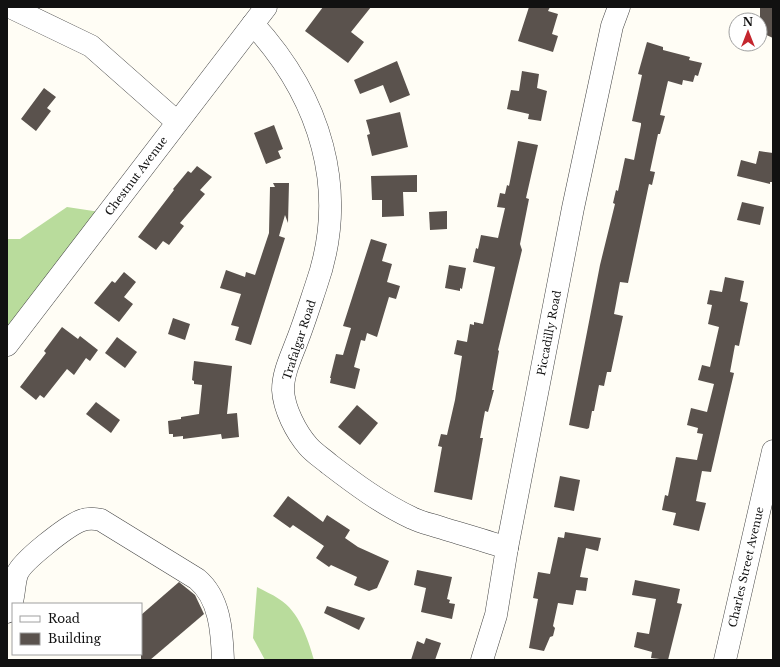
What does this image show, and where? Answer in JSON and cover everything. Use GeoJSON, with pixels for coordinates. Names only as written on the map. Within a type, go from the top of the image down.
{"type":"FeatureCollection","features":[{"type":"Feature","properties":{"kind":"street"},"geometry":{"type":"LineString","coordinates":[[10,7],[91,46],[177,122]]}},
{"type":"Feature","properties":{"kind":"street","name":"Chestnut Avenue"},"geometry":{"type":"LineString","coordinates":[[7,345],[266,7]]}},
{"type":"Feature","properties":{"kind":"street","name":"Piccadilly Road"},"geometry":{"type":"LineString","coordinates":[[482,660],[496,615],[507,548],[573,208],[612,26],[619,7]]}},
{"type":"Feature","properties":{"kind":"street","name":"Trafalgar Road"},"geometry":{"type":"LineString","coordinates":[[253,24],[273,46],[294,76],[313,116],[326,156],[331,198],[328,234],[321,271],[286,373],[283,391],[288,411],[297,431],[309,447],[344,476],[381,502],[413,519],[507,548]]}},
{"type":"Feature","properties":{"kind":"street","name":"Charles Street Avenue"},"geometry":{"type":"LineString","coordinates":[[725,660],[773,451]]}},
{"type":"Feature","properties":{"kind":"street"},"geometry":{"type":"LineString","coordinates":[[7,612],[12,603],[17,574],[15,568],[70,526],[90,518],[100,520],[192,576],[207,587],[212,594],[217,614],[223,660]]}},
{"type":"Feature","properties":{"kind":"green space"},"geometry":{"type":"Polygon","coordinates":[[[67,207],[100,212],[7,333],[7,239],[20,239],[67,207]]]}},
{"type":"Feature","properties":{"kind":"green space"},"geometry":{"type":"Polygon","coordinates":[[[257,587],[279,599],[292,611],[302,626],[314,660],[265,660],[253,638],[257,587]]]}},
{"type":"Feature","properties":{"kind":"building"},"geometry":{"type":"Polygon","coordinates":[[[323,7],[371,7],[351,32],[364,42],[348,63],[305,31],[323,7]]]}},
{"type":"Feature","properties":{"kind":"building"},"geometry":{"type":"Polygon","coordinates":[[[529,7],[550,7],[548,11],[558,14],[552,34],[558,36],[553,52],[518,41],[529,7]]]}},
{"type":"Feature","properties":{"kind":"building"},"geometry":{"type":"Polygon","coordinates":[[[760,7],[773,7],[773,38],[768,36],[768,12],[760,12],[760,7]]]}},
{"type":"Feature","properties":{"kind":"building"},"geometry":{"type":"Polygon","coordinates":[[[647,42],[663,47],[663,50],[690,57],[689,60],[702,63],[698,76],[695,75],[693,82],[683,80],[682,85],[668,81],[660,115],[665,116],[660,134],[658,134],[650,171],[655,172],[652,185],[649,184],[628,283],[620,282],[614,314],[623,316],[611,372],[607,372],[604,386],[599,385],[594,411],[592,411],[589,428],[587,429],[569,425],[600,265],[615,204],[613,203],[616,190],[618,191],[625,158],[634,160],[641,123],[632,121],[642,75],[638,74],[647,42]]]}},
{"type":"Feature","properties":{"kind":"building"},"geometry":{"type":"Polygon","coordinates":[[[397,61],[410,95],[390,103],[383,85],[360,94],[354,80],[397,61]]]}},
{"type":"Feature","properties":{"kind":"building"},"geometry":{"type":"Polygon","coordinates":[[[522,71],[539,74],[537,88],[547,91],[541,121],[528,119],[529,114],[507,109],[511,90],[519,91],[522,71]]]}},
{"type":"Feature","properties":{"kind":"building"},"geometry":{"type":"Polygon","coordinates":[[[44,88],[56,97],[47,108],[51,111],[36,131],[21,119],[44,88]]]}},
{"type":"Feature","properties":{"kind":"building"},"geometry":{"type":"Polygon","coordinates":[[[400,112],[408,147],[372,156],[367,135],[370,134],[366,120],[400,112]]]}},
{"type":"Feature","properties":{"kind":"building"},"geometry":{"type":"Polygon","coordinates":[[[274,125],[283,149],[278,151],[281,158],[266,164],[254,133],[274,125]]]}},
{"type":"Feature","properties":{"kind":"building"},"geometry":{"type":"Polygon","coordinates":[[[518,141],[538,145],[526,198],[529,199],[520,244],[522,250],[498,350],[492,390],[494,390],[488,412],[485,411],[480,438],[483,438],[472,500],[434,492],[442,447],[438,446],[441,434],[447,435],[455,400],[462,356],[454,354],[457,340],[467,342],[470,324],[474,325],[474,322],[483,324],[495,267],[473,262],[476,248],[478,249],[481,235],[498,238],[505,208],[497,207],[500,193],[505,194],[507,185],[509,186],[518,141]]]}},
{"type":"Feature","properties":{"kind":"building"},"geometry":{"type":"Polygon","coordinates":[[[759,151],[773,153],[773,182],[770,182],[770,184],[737,176],[741,160],[756,164],[759,151]]]}},
{"type":"Feature","properties":{"kind":"building"},"geometry":{"type":"Polygon","coordinates":[[[197,166],[212,177],[200,190],[205,194],[180,223],[184,226],[169,245],[163,241],[156,250],[138,237],[174,190],[173,189],[188,171],[191,173],[197,166]]]}},
{"type":"Feature","properties":{"kind":"building"},"geometry":{"type":"Polygon","coordinates":[[[417,175],[417,192],[403,192],[404,216],[382,217],[382,200],[372,200],[371,176],[417,175]]]}},
{"type":"Feature","properties":{"kind":"building"},"geometry":{"type":"Polygon","coordinates":[[[273,183],[289,183],[288,223],[285,215],[279,236],[285,238],[251,345],[235,340],[239,327],[231,325],[241,294],[220,288],[226,270],[245,277],[246,272],[255,275],[269,233],[270,187],[275,187],[273,183]]]}},
{"type":"Feature","properties":{"kind":"building"},"geometry":{"type":"Polygon","coordinates":[[[742,202],[764,207],[760,225],[737,220],[742,202]]]}},
{"type":"Feature","properties":{"kind":"building"},"geometry":{"type":"Polygon","coordinates":[[[447,211],[447,229],[430,230],[429,212],[447,211]]]}},
{"type":"Feature","properties":{"kind":"building"},"geometry":{"type":"Polygon","coordinates":[[[371,239],[387,244],[382,261],[392,264],[387,282],[400,286],[396,299],[389,297],[377,337],[367,333],[365,341],[361,340],[354,367],[360,369],[355,389],[330,383],[330,378],[336,354],[343,355],[351,328],[343,326],[371,239]]]}},
{"type":"Feature","properties":{"kind":"building"},"geometry":{"type":"Polygon","coordinates":[[[449,265],[466,268],[462,289],[460,288],[460,291],[445,288],[449,265]]]}},
{"type":"Feature","properties":{"kind":"building"},"geometry":{"type":"Polygon","coordinates":[[[124,272],[136,282],[124,297],[133,304],[119,322],[94,303],[112,281],[115,283],[124,272]]]}},
{"type":"Feature","properties":{"kind":"building"},"geometry":{"type":"Polygon","coordinates":[[[725,277],[744,281],[740,301],[748,303],[739,346],[735,345],[730,372],[734,373],[711,472],[702,471],[696,501],[706,503],[699,531],[673,525],[676,513],[662,510],[665,495],[668,496],[676,457],[697,460],[703,434],[697,433],[698,428],[687,425],[691,408],[707,412],[714,384],[698,380],[702,365],[710,367],[719,327],[708,324],[712,305],[707,304],[710,290],[722,292],[725,277]]]}},
{"type":"Feature","properties":{"kind":"building"},"geometry":{"type":"Polygon","coordinates":[[[173,318],[190,324],[185,340],[168,334],[173,318]]]}},
{"type":"Feature","properties":{"kind":"building"},"geometry":{"type":"Polygon","coordinates":[[[62,327],[78,339],[80,336],[98,350],[90,361],[86,358],[74,375],[67,369],[44,398],[40,395],[36,400],[20,387],[46,353],[44,351],[62,327]]]}},
{"type":"Feature","properties":{"kind":"building"},"geometry":{"type":"Polygon","coordinates":[[[117,337],[137,352],[125,368],[105,353],[117,337]]]}},
{"type":"Feature","properties":{"kind":"building"},"geometry":{"type":"Polygon","coordinates":[[[194,361],[232,366],[227,414],[237,413],[239,437],[222,439],[221,434],[183,439],[183,436],[173,437],[173,434],[169,434],[168,421],[199,414],[202,385],[194,384],[194,381],[192,380],[194,361]]]}},
{"type":"Feature","properties":{"kind":"building"},"geometry":{"type":"Polygon","coordinates":[[[96,402],[120,420],[111,433],[86,414],[96,402]]]}},
{"type":"Feature","properties":{"kind":"building"},"geometry":{"type":"Polygon","coordinates":[[[357,405],[378,423],[360,445],[338,427],[357,405]]]}},
{"type":"Feature","properties":{"kind":"building"},"geometry":{"type":"Polygon","coordinates":[[[560,476],[580,480],[574,511],[554,507],[560,476]]]}},
{"type":"Feature","properties":{"kind":"building"},"geometry":{"type":"Polygon","coordinates":[[[288,496],[323,522],[327,515],[350,530],[345,538],[358,547],[389,561],[377,588],[369,591],[354,585],[357,577],[331,565],[329,567],[316,558],[324,546],[293,525],[290,528],[273,516],[288,496]]]}},
{"type":"Feature","properties":{"kind":"building"},"geometry":{"type":"Polygon","coordinates":[[[565,532],[601,538],[598,551],[586,548],[580,577],[588,578],[586,591],[576,590],[573,605],[558,603],[553,626],[555,628],[553,636],[550,637],[544,651],[529,648],[538,599],[533,598],[538,572],[550,574],[558,537],[564,538],[565,532]]]}},
{"type":"Feature","properties":{"kind":"building"},"geometry":{"type":"Polygon","coordinates":[[[417,570],[452,577],[447,599],[450,600],[449,603],[455,604],[452,619],[421,612],[426,588],[414,585],[417,570]]]}},
{"type":"Feature","properties":{"kind":"building"},"geometry":{"type":"Polygon","coordinates":[[[635,580],[680,589],[677,603],[682,604],[668,660],[651,658],[652,652],[634,647],[637,632],[649,634],[656,599],[632,595],[635,580]]]}},
{"type":"Feature","properties":{"kind":"building"},"geometry":{"type":"Polygon","coordinates":[[[179,582],[195,595],[204,614],[150,660],[141,660],[142,614],[179,582]]]}},
{"type":"Feature","properties":{"kind":"building"},"geometry":{"type":"Polygon","coordinates":[[[327,606],[365,618],[359,630],[324,613],[327,606]]]}},
{"type":"Feature","properties":{"kind":"building"},"geometry":{"type":"Polygon","coordinates":[[[426,638],[441,643],[435,660],[411,660],[417,641],[424,644],[426,638]]]}}]}
